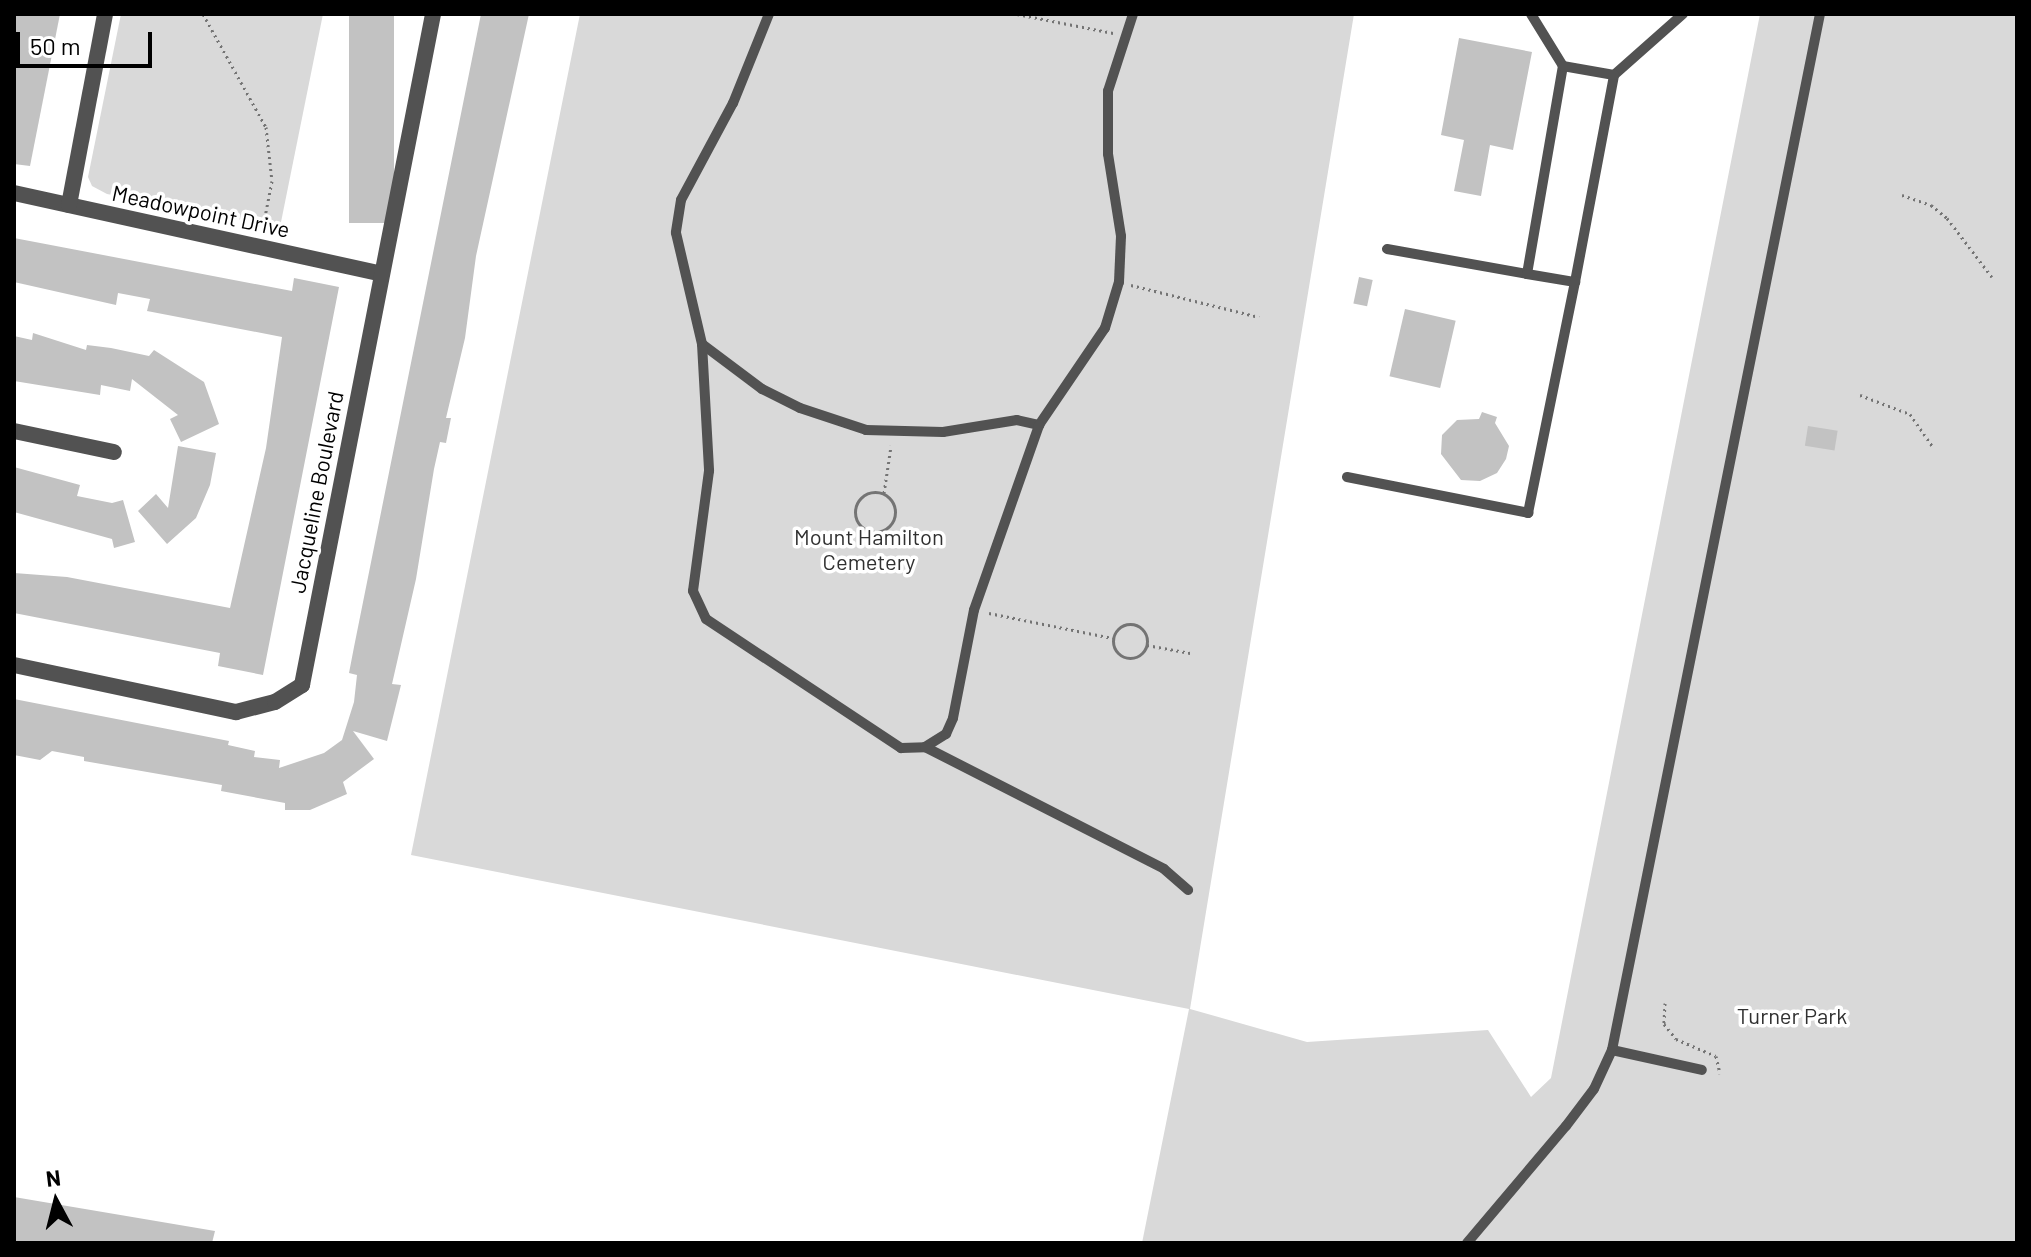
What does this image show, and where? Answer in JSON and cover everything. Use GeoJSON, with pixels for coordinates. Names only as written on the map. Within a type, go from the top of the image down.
{"type":"FeatureCollection","features":[{"type":"Feature","properties":{"kind":"street"},"geometry":{"type":"LineString","coordinates":[[69,205],[105,14]]}},
{"type":"Feature","properties":{"kind":"street","name":"Jacqueline Boulevard"},"geometry":{"type":"LineString","coordinates":[[14,665],[236,712],[275,702],[302,685],[379,273],[433,14]]}},
{"type":"Feature","properties":{"kind":"street","name":"Meadowpoint Drive"},"geometry":{"type":"LineString","coordinates":[[14,193],[379,273]]}},
{"type":"Feature","properties":{"kind":"street"},"geometry":{"type":"LineString","coordinates":[[14,431],[114,452]]}},
{"type":"Feature","properties":{"kind":"lane"},"geometry":{"type":"LineString","coordinates":[[769,14],[733,103],[681,200],[676,233],[702,344],[710,441],[693,591],[706,619],[901,748],[925,747],[946,734],[953,718],[974,610],[1039,425],[1105,328],[1119,282],[1121,236],[1108,154],[1108,91],[1133,14]]}},
{"type":"Feature","properties":{"kind":"lane"},"geometry":{"type":"LineString","coordinates":[[1527,274],[1563,66],[1531,14]]}},
{"type":"Feature","properties":{"kind":"lane"},"geometry":{"type":"LineString","coordinates":[[1347,477],[1528,513],[1614,75],[1683,14]]}},
{"type":"Feature","properties":{"kind":"lane"},"geometry":{"type":"LineString","coordinates":[[1467,1243],[1541,1160],[1594,1089],[1612,1050],[1820,14]]}},
{"type":"Feature","properties":{"kind":"lane"},"geometry":{"type":"LineString","coordinates":[[1563,66],[1614,75]]}},
{"type":"Feature","properties":{"kind":"lane"},"geometry":{"type":"LineString","coordinates":[[1387,249],[1575,282]]}},
{"type":"Feature","properties":{"kind":"lane"},"geometry":{"type":"LineString","coordinates":[[702,344],[762,389],[800,408],[866,430],[943,432],[1017,420],[1039,425]]}},
{"type":"Feature","properties":{"kind":"lane"},"geometry":{"type":"LineString","coordinates":[[925,747],[1164,869],[1188,890]]}},
{"type":"Feature","properties":{"kind":"lane"},"geometry":{"type":"LineString","coordinates":[[1612,1050],[1702,1070]]}},
{"type":"Feature","properties":{"kind":"path"},"geometry":{"type":"LineString","coordinates":[[203,14],[266,127],[272,153],[258,247]]}},
{"type":"Feature","properties":{"kind":"path"},"geometry":{"type":"LineString","coordinates":[[938,14],[960,14]]}},
{"type":"Feature","properties":{"kind":"path"},"geometry":{"type":"LineString","coordinates":[[1017,14],[1124,35]]}},
{"type":"Feature","properties":{"kind":"path"},"geometry":{"type":"LineString","coordinates":[[1902,195],[1931,205],[1947,218],[1992,277]]}},
{"type":"Feature","properties":{"kind":"path"},"geometry":{"type":"LineString","coordinates":[[1119,282],[1259,317]]}},
{"type":"Feature","properties":{"kind":"path"},"geometry":{"type":"LineString","coordinates":[[1860,395],[1910,414],[1933,447]]}},
{"type":"Feature","properties":{"kind":"path"},"geometry":{"type":"LineString","coordinates":[[884,493],[894,432]]}},
{"type":"Feature","properties":{"kind":"path"},"geometry":{"type":"LineString","coordinates":[[871,492],[884,493],[894,503],[895,517],[887,528],[866,530],[855,516],[856,503],[871,492]]}},
{"type":"Feature","properties":{"kind":"path"},"geometry":{"type":"LineString","coordinates":[[974,610],[1113,638],[1124,658],[1141,655],[1147,645],[1143,630],[1134,624],[1118,628],[1113,638]]}},
{"type":"Feature","properties":{"kind":"path"},"geometry":{"type":"LineString","coordinates":[[1147,645],[1190,653]]}},
{"type":"Feature","properties":{"kind":"path"},"geometry":{"type":"LineString","coordinates":[[1665,1003],[1664,1024],[1676,1039],[1716,1056],[1720,1074]]}},
{"type":"Feature","properties":{"kind":"green space"},"geometry":{"type":"Polygon","coordinates":[[[121,14],[323,14],[280,227],[107,194],[92,186],[88,177],[121,14]]]}},
{"type":"Feature","properties":{"kind":"green space"},"geometry":{"type":"Polygon","coordinates":[[[580,14],[1354,14],[1190,1009],[1307,1042],[1488,1030],[1531,1097],[1551,1078],[1760,14],[2017,14],[2017,1243],[1142,1243],[1189,1009],[411,855],[580,14]]]}},
{"type":"Feature","properties":{"kind":"building"},"geometry":{"type":"Polygon","coordinates":[[[16,14],[60,14],[30,166],[14,164],[16,14]]]}},
{"type":"Feature","properties":{"kind":"building"},"geometry":{"type":"Polygon","coordinates":[[[349,14],[394,14],[394,223],[349,223],[349,14]]]}},
{"type":"Feature","properties":{"kind":"building"},"geometry":{"type":"Polygon","coordinates":[[[481,14],[529,14],[476,256],[465,338],[446,418],[451,418],[446,443],[440,442],[416,579],[392,684],[401,685],[387,741],[353,731],[374,759],[343,782],[347,794],[310,810],[285,810],[285,803],[221,791],[222,785],[84,761],[84,757],[52,751],[40,760],[14,755],[14,699],[229,741],[228,745],[255,751],[254,757],[280,760],[279,768],[324,753],[342,740],[354,702],[357,675],[349,673],[481,14]]]}},
{"type":"Feature","properties":{"kind":"building"},"geometry":{"type":"Polygon","coordinates":[[[1459,38],[1532,52],[1513,150],[1490,145],[1481,196],[1454,191],[1464,140],[1441,135],[1459,38]]]}},
{"type":"Feature","properties":{"kind":"building"},"geometry":{"type":"Polygon","coordinates":[[[14,238],[292,291],[294,278],[339,287],[263,675],[218,666],[220,653],[14,613],[14,573],[67,577],[230,608],[266,448],[282,337],[147,311],[150,299],[118,293],[116,305],[14,282],[14,238]]]}},
{"type":"Feature","properties":{"kind":"building"},"geometry":{"type":"Polygon","coordinates":[[[1359,277],[1373,280],[1367,306],[1353,303],[1359,277]]]}},
{"type":"Feature","properties":{"kind":"building"},"geometry":{"type":"Polygon","coordinates":[[[1405,309],[1456,321],[1440,388],[1389,376],[1405,309]]]}},
{"type":"Feature","properties":{"kind":"building"},"geometry":{"type":"Polygon","coordinates":[[[33,333],[86,350],[87,345],[149,356],[154,350],[204,382],[219,424],[181,442],[170,419],[178,415],[132,379],[130,391],[101,385],[100,395],[14,381],[14,336],[32,340],[33,333]]]}},
{"type":"Feature","properties":{"kind":"building"},"geometry":{"type":"Polygon","coordinates":[[[1482,412],[1497,417],[1495,423],[1509,446],[1506,459],[1497,473],[1480,481],[1461,480],[1441,454],[1442,435],[1457,420],[1479,419],[1482,412]]]}},
{"type":"Feature","properties":{"kind":"building"},"geometry":{"type":"Polygon","coordinates":[[[1808,426],[1838,431],[1835,450],[1805,446],[1808,426]]]}},
{"type":"Feature","properties":{"kind":"building"},"geometry":{"type":"Polygon","coordinates":[[[178,446],[216,453],[210,485],[196,518],[167,544],[138,511],[156,494],[168,508],[178,446]]]}},
{"type":"Feature","properties":{"kind":"building"},"geometry":{"type":"Polygon","coordinates":[[[14,467],[80,485],[77,496],[112,503],[123,500],[135,542],[114,548],[112,539],[14,512],[14,467]]]}},
{"type":"Feature","properties":{"kind":"building"},"geometry":{"type":"Polygon","coordinates":[[[14,1197],[215,1231],[212,1243],[14,1241],[14,1197]]]}},
{"type":"Feature","properties":{"kind":"park label","name":"Mount Hamilton Cemetery"},"geometry":{"type":"Point","coordinates":[869,548]}},
{"type":"Feature","properties":{"kind":"park label","name":"Turner Park"},"geometry":{"type":"Point","coordinates":[1792,1016]}}]}
